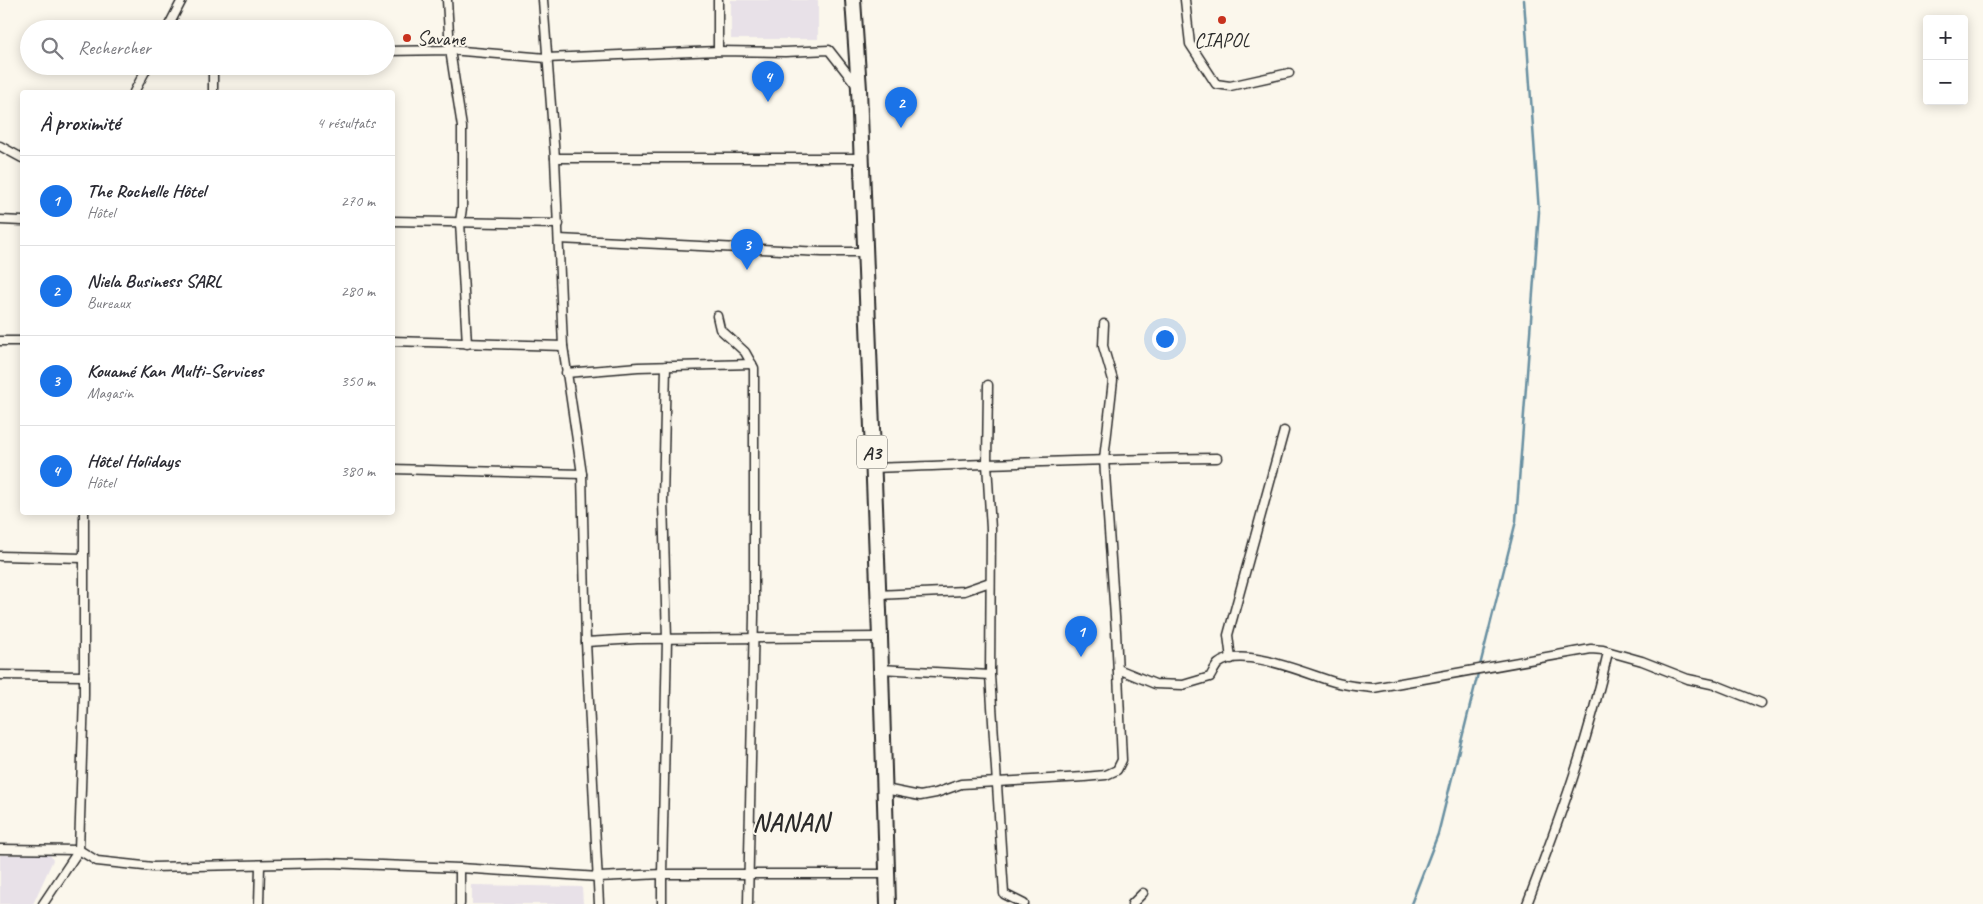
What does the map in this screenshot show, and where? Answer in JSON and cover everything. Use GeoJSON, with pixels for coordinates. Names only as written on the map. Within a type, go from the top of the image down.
{"type":"FeatureCollection","features":[{"type":"Feature","properties":{"kind":"highway","name":"A3"},"geometry":{"type":"LineString","coordinates":[[854,0],[880,637],[888,904]]}},
{"type":"Feature","properties":{"kind":"street"},"geometry":{"type":"LineString","coordinates":[[172,20],[182,0]]}},
{"type":"Feature","properties":{"kind":"street"},"geometry":{"type":"LineString","coordinates":[[447,0],[450,50],[462,127],[462,208],[460,222],[467,344]]}},
{"type":"Feature","properties":{"kind":"street"},"geometry":{"type":"LineString","coordinates":[[543,0],[559,224],[563,346],[582,474],[586,642],[600,904]]}},
{"type":"Feature","properties":{"kind":"street"},"geometry":{"type":"LineString","coordinates":[[718,0],[718,51]]}},
{"type":"Feature","properties":{"kind":"street"},"geometry":{"type":"LineString","coordinates":[[1185,0],[1190,44],[1216,84],[1230,86],[1289,73]]}},
{"type":"Feature","properties":{"kind":"street"},"geometry":{"type":"LineString","coordinates":[[395,51],[450,50],[546,58],[718,51],[785,52],[829,50],[859,89]]}},
{"type":"Feature","properties":{"kind":"street"},"geometry":{"type":"LineString","coordinates":[[135,90],[143,75]]}},
{"type":"Feature","properties":{"kind":"street"},"geometry":{"type":"LineString","coordinates":[[213,75],[213,90]]}},
{"type":"Feature","properties":{"kind":"street"},"geometry":{"type":"LineString","coordinates":[[0,146],[20,157]]}},
{"type":"Feature","properties":{"kind":"street"},"geometry":{"type":"LineString","coordinates":[[555,158],[861,158]]}},
{"type":"Feature","properties":{"kind":"street"},"geometry":{"type":"LineString","coordinates":[[0,220],[20,221]]}},
{"type":"Feature","properties":{"kind":"street"},"geometry":{"type":"LineString","coordinates":[[395,221],[559,224]]}},
{"type":"Feature","properties":{"kind":"street"},"geometry":{"type":"LineString","coordinates":[[559,239],[822,252],[865,252]]}},
{"type":"Feature","properties":{"kind":"street"},"geometry":{"type":"LineString","coordinates":[[717,316],[720,329],[745,352],[754,368],[756,525],[748,904]]}},
{"type":"Feature","properties":{"kind":"street"},"geometry":{"type":"LineString","coordinates":[[885,789],[920,796],[936,793],[962,784],[1106,775],[1117,770],[1122,760],[1104,459],[1113,380],[1103,346],[1104,324]]}},
{"type":"Feature","properties":{"kind":"street"},"geometry":{"type":"LineString","coordinates":[[0,341],[20,341]]}},
{"type":"Feature","properties":{"kind":"street"},"geometry":{"type":"LineString","coordinates":[[395,341],[563,346]]}},
{"type":"Feature","properties":{"kind":"street"},"geometry":{"type":"LineString","coordinates":[[566,372],[666,366],[752,364]]}},
{"type":"Feature","properties":{"kind":"street"},"geometry":{"type":"LineString","coordinates":[[662,904],[667,639],[663,501],[666,366]]}},
{"type":"Feature","properties":{"kind":"street"},"geometry":{"type":"LineString","coordinates":[[988,385],[987,464],[990,529],[990,675],[1004,894],[1024,904]]}},
{"type":"Feature","properties":{"kind":"street"},"geometry":{"type":"LineString","coordinates":[[1231,659],[1228,635],[1284,431]]}},
{"type":"Feature","properties":{"kind":"street"},"geometry":{"type":"LineString","coordinates":[[873,468],[1104,459],[1217,458]]}},
{"type":"Feature","properties":{"kind":"street"},"geometry":{"type":"LineString","coordinates":[[395,468],[582,474]]}},
{"type":"Feature","properties":{"kind":"street"},"geometry":{"type":"LineString","coordinates":[[43,904],[79,850],[84,676],[84,515]]}},
{"type":"Feature","properties":{"kind":"street"},"geometry":{"type":"LineString","coordinates":[[0,556],[84,558]]}},
{"type":"Feature","properties":{"kind":"street"},"geometry":{"type":"LineString","coordinates":[[877,595],[964,591],[990,582]]}},
{"type":"Feature","properties":{"kind":"street"},"geometry":{"type":"LineString","coordinates":[[586,642],[667,639],[880,637]]}},
{"type":"Feature","properties":{"kind":"street"},"geometry":{"type":"LineString","coordinates":[[1118,669],[1155,684],[1183,685],[1210,677],[1218,664],[1231,659],[1253,658],[1270,661],[1339,683],[1373,688],[1591,649],[1642,661],[1688,679],[1716,684],[1761,703]]}},
{"type":"Feature","properties":{"kind":"street"},"geometry":{"type":"LineString","coordinates":[[1527,904],[1577,767],[1597,701],[1608,652]]}},
{"type":"Feature","properties":{"kind":"street"},"geometry":{"type":"LineString","coordinates":[[880,669],[990,675]]}},
{"type":"Feature","properties":{"kind":"street"},"geometry":{"type":"LineString","coordinates":[[0,675],[84,676]]}},
{"type":"Feature","properties":{"kind":"street"},"geometry":{"type":"LineString","coordinates":[[0,849],[79,850],[97,861],[153,867],[330,863],[460,868],[600,877],[749,873],[887,874]]}},
{"type":"Feature","properties":{"kind":"street"},"geometry":{"type":"LineString","coordinates":[[259,904],[260,866]]}},
{"type":"Feature","properties":{"kind":"street"},"geometry":{"type":"LineString","coordinates":[[460,868],[460,904]]}},
{"type":"Feature","properties":{"kind":"street"},"geometry":{"type":"LineString","coordinates":[[1132,904],[1144,893]]}},
{"type":"Feature","properties":{"kind":"shaded area"},"geometry":{"type":"Polygon","coordinates":[[[731,0],[818,0],[818,39],[731,39],[731,0]]]}},
{"type":"Feature","properties":{"kind":"shaded area"},"geometry":{"type":"Polygon","coordinates":[[[0,855],[50,855],[53,860],[33,904],[0,904],[0,855]]]}},
{"type":"Feature","properties":{"kind":"shaded area"},"geometry":{"type":"Polygon","coordinates":[[[472,885],[582,887],[583,904],[472,904],[472,885]]]}},
{"type":"Feature","properties":{"kind":"waterway"},"geometry":{"type":"LineString","coordinates":[[1411,904],[1438,834],[1516,521],[1539,212],[1524,0]]}},
{"type":"Feature","properties":{"kind":"place","name":"CIAPOL"},"geometry":{"type":"Point","coordinates":[1222,20]}},
{"type":"Feature","properties":{"kind":"place","name":"Savane"},"geometry":{"type":"Point","coordinates":[407,38]}},
{"type":"Feature","properties":{"kind":"place","name":"Hôtel Holidays"},"geometry":{"type":"Point","coordinates":[768,102]}},
{"type":"Feature","properties":{"kind":"place","name":"Niela Business SARL"},"geometry":{"type":"Point","coordinates":[901,128]}},
{"type":"Feature","properties":{"kind":"place","name":"Kouamé Kan Multi-Services"},"geometry":{"type":"Point","coordinates":[747,270]}},
{"type":"Feature","properties":{"kind":"place","name":"The Rochelle Hôtel"},"geometry":{"type":"Point","coordinates":[1081,657]}},
{"type":"Feature","properties":{"kind":"district","name":"NANAN"},"geometry":{"type":"Point","coordinates":[791,822]}}]}
